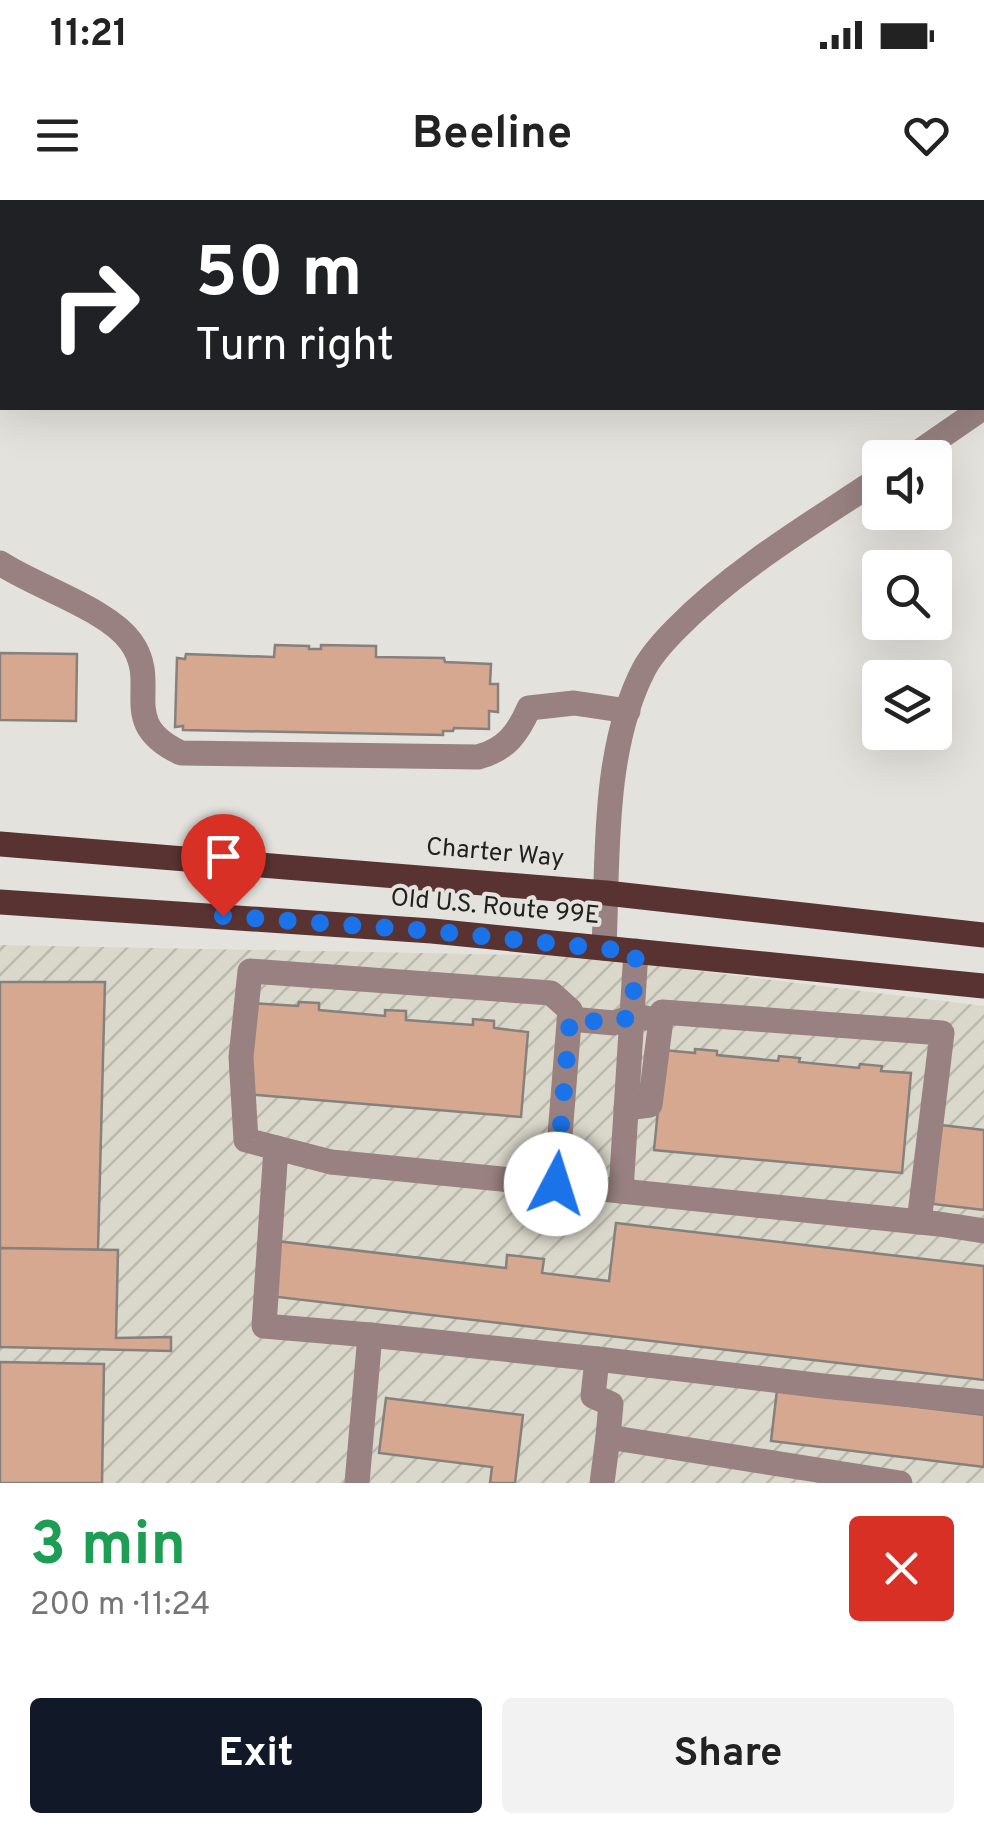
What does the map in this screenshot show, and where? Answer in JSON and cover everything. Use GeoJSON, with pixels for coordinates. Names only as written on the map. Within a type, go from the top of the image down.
{"type":"FeatureCollection","features":[{"type":"Feature","properties":{"kind":"main road","name":"Charter Way"},"geometry":{"type":"LineString","coordinates":[[0,844],[606,894],[984,935]]}},
{"type":"Feature","properties":{"kind":"main road","name":"Old U.S. Route 99E"},"geometry":{"type":"LineString","coordinates":[[0,902],[413,930],[984,986]]}},
{"type":"Feature","properties":{"kind":"main road"},"geometry":{"type":"LineString","coordinates":[[636,952],[662,971],[984,1002]]}},
{"type":"Feature","properties":{"kind":"lane"},"geometry":{"type":"LineString","coordinates":[[936,440],[980,410]]}},
{"type":"Feature","properties":{"kind":"lane"},"geometry":{"type":"LineString","coordinates":[[604,948],[611,794],[618,747],[644,668],[688,616],[743,570],[862,490]]}},
{"type":"Feature","properties":{"kind":"lane"},"geometry":{"type":"LineString","coordinates":[[0,563],[116,625],[132,642],[139,657],[144,718],[162,744],[181,752],[478,757],[502,748],[514,738],[529,708],[574,703],[628,711]]}},
{"type":"Feature","properties":{"kind":"lane"},"geometry":{"type":"LineString","coordinates":[[621,1191],[636,952]]}},
{"type":"Feature","properties":{"kind":"lane"},"geometry":{"type":"LineString","coordinates":[[556,1184],[570,1010],[551,994],[250,971],[241,1057],[246,1140],[331,1162],[984,1231]]}},
{"type":"Feature","properties":{"kind":"lane"},"geometry":{"type":"LineString","coordinates":[[626,1108],[650,1104],[662,1012],[942,1033],[919,1222]]}},
{"type":"Feature","properties":{"kind":"lane"},"geometry":{"type":"LineString","coordinates":[[570,1019],[614,1023],[632,1016],[661,1020]]}},
{"type":"Feature","properties":{"kind":"lane"},"geometry":{"type":"LineString","coordinates":[[276,1148],[264,1326],[984,1402]]}},
{"type":"Feature","properties":{"kind":"lane"},"geometry":{"type":"LineString","coordinates":[[357,1483],[370,1335]]}},
{"type":"Feature","properties":{"kind":"lane"},"geometry":{"type":"LineString","coordinates":[[597,1359],[593,1396],[611,1404],[602,1483]]}},
{"type":"Feature","properties":{"kind":"lane"},"geometry":{"type":"LineString","coordinates":[[608,1437],[900,1483]]}},
{"type":"Feature","properties":{"kind":"shaded area"},"geometry":{"type":"Polygon","coordinates":[[[0,945],[577,956],[984,1006],[984,1483],[0,1483],[0,945]]]}},
{"type":"Feature","properties":{"kind":"building"},"geometry":{"type":"Polygon","coordinates":[[[275,645],[309,649],[321,649],[321,645],[376,646],[376,657],[444,658],[445,662],[491,664],[490,684],[498,684],[498,712],[489,711],[489,729],[454,728],[443,731],[443,735],[175,727],[177,658],[185,659],[186,654],[274,657],[275,645]]]}},
{"type":"Feature","properties":{"kind":"building"},"geometry":{"type":"Polygon","coordinates":[[[0,653],[77,654],[76,721],[0,720],[0,653]]]}},
{"type":"Feature","properties":{"kind":"building"},"geometry":{"type":"Polygon","coordinates":[[[0,982],[105,982],[98,1250],[0,1248],[0,982]]]}},
{"type":"Feature","properties":{"kind":"building"},"geometry":{"type":"Polygon","coordinates":[[[299,1002],[319,1003],[319,1010],[385,1016],[385,1010],[406,1011],[406,1020],[473,1025],[473,1019],[494,1021],[494,1028],[528,1032],[521,1117],[245,1094],[252,1003],[298,1006],[299,1002]]]}},
{"type":"Feature","properties":{"kind":"building"},"geometry":{"type":"Polygon","coordinates":[[[695,1049],[778,1061],[779,1056],[859,1068],[860,1064],[882,1066],[881,1071],[911,1073],[902,1173],[654,1150],[664,1050],[695,1053],[695,1049]]]}},
{"type":"Feature","properties":{"kind":"building"},"geometry":{"type":"Polygon","coordinates":[[[941,1125],[984,1130],[984,1210],[933,1204],[941,1125]]]}},
{"type":"Feature","properties":{"kind":"building"},"geometry":{"type":"Polygon","coordinates":[[[616,1223],[984,1266],[984,1380],[269,1296],[276,1241],[506,1268],[507,1255],[544,1259],[542,1273],[609,1281],[616,1223]]]}},
{"type":"Feature","properties":{"kind":"building"},"geometry":{"type":"Polygon","coordinates":[[[0,1248],[118,1250],[116,1338],[171,1337],[171,1351],[0,1347],[0,1248]]]}},
{"type":"Feature","properties":{"kind":"building"},"geometry":{"type":"Polygon","coordinates":[[[0,1362],[104,1364],[102,1483],[0,1483],[0,1362]]]}},
{"type":"Feature","properties":{"kind":"building"},"geometry":{"type":"Polygon","coordinates":[[[777,1390],[984,1415],[984,1467],[771,1441],[777,1390]]]}},
{"type":"Feature","properties":{"kind":"building"},"geometry":{"type":"Polygon","coordinates":[[[386,1398],[523,1415],[515,1483],[490,1483],[492,1467],[379,1453],[386,1398]]]}},
{"type":"Feature","properties":{"kind":"route"},"geometry":{"type":"LineString","coordinates":[[223,916],[432,931],[636,952],[632,1016],[614,1023],[570,1019],[556,1184]]}}]}
